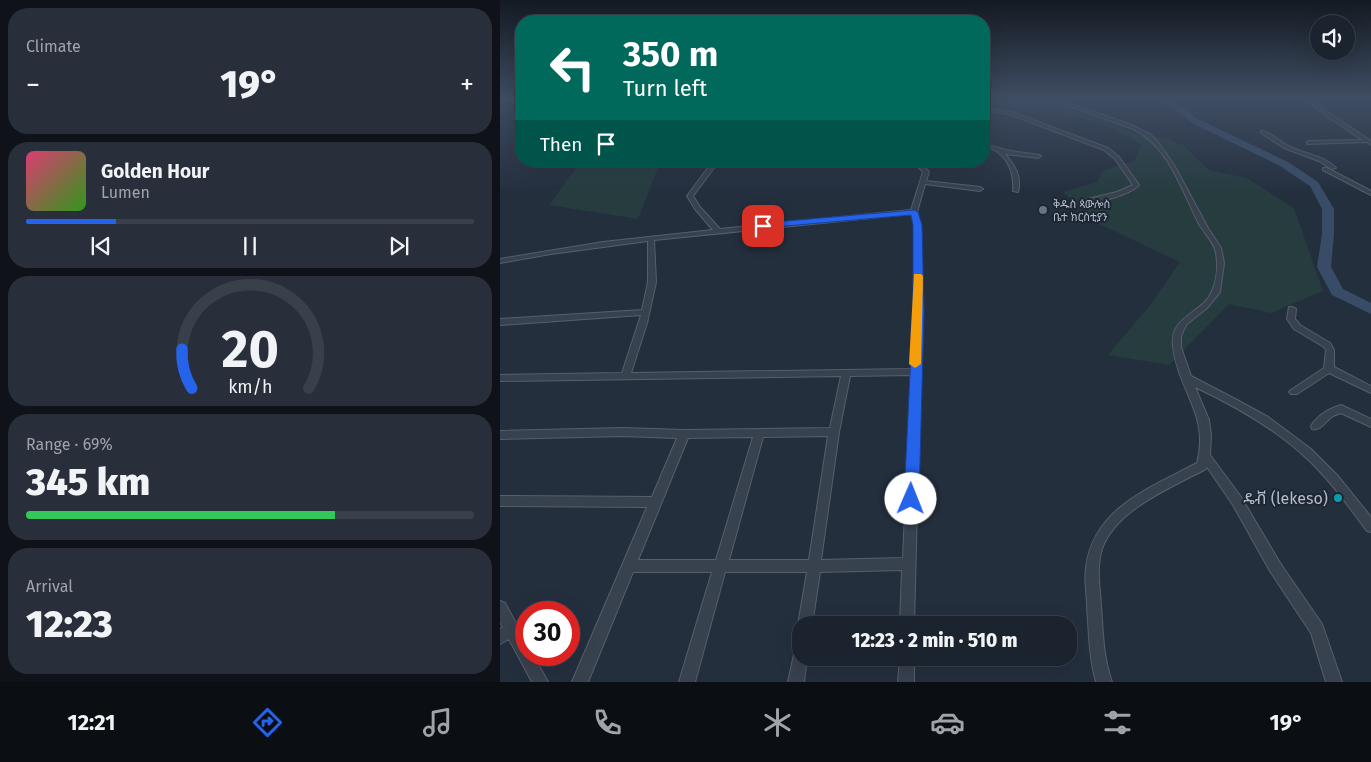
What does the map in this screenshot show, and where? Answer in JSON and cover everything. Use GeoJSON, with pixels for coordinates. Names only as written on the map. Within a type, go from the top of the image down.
{"type":"FeatureCollection","features":[{"type":"Feature","properties":{"kind":"street"},"geometry":{"type":"LineString","coordinates":[[1055,130],[1106,149],[1118,158],[1136,185],[1128,190],[1082,202]]}},
{"type":"Feature","properties":{"kind":"street"},"geometry":{"type":"LineString","coordinates":[[1104,682],[1095,641],[1092,567],[1096,548],[1106,529],[1132,506],[1158,488],[1202,466],[1206,457],[1208,432],[1203,414],[1186,378],[1177,347],[1176,334],[1185,322],[1209,304],[1215,293],[1220,256],[1217,247],[1172,167],[1149,136],[1136,130]]}},
{"type":"Feature","properties":{"kind":"street"},"geometry":{"type":"LineString","coordinates":[[1351,130],[1369,142]]}},
{"type":"Feature","properties":{"kind":"street"},"geometry":{"type":"LineString","coordinates":[[1263,132],[1274,137],[1286,147],[1316,156],[1333,167],[1324,169],[1371,193]]}},
{"type":"Feature","properties":{"kind":"street"},"geometry":{"type":"LineString","coordinates":[[1316,156],[1317,152],[1309,142],[1369,142]]}},
{"type":"Feature","properties":{"kind":"street"},"geometry":{"type":"LineString","coordinates":[[990,147],[1001,151],[1038,156]]}},
{"type":"Feature","properties":{"kind":"street"},"geometry":{"type":"LineString","coordinates":[[1001,151],[1014,167],[1017,178],[1016,191]]}},
{"type":"Feature","properties":{"kind":"street"},"geometry":{"type":"LineString","coordinates":[[712,167],[690,196],[697,208],[718,231]]}},
{"type":"Feature","properties":{"kind":"street"},"geometry":{"type":"LineString","coordinates":[[907,616],[918,312],[917,225],[914,212],[926,172],[921,167]]}},
{"type":"Feature","properties":{"kind":"street"},"geometry":{"type":"LineString","coordinates":[[924,182],[980,189]]}},
{"type":"Feature","properties":{"kind":"street"},"geometry":{"type":"LineString","coordinates":[[500,261],[555,251],[652,238],[914,212]]}},
{"type":"Feature","properties":{"kind":"street"},"geometry":{"type":"LineString","coordinates":[[626,375],[646,312],[652,282],[652,238]]}},
{"type":"Feature","properties":{"kind":"street"},"geometry":{"type":"LineString","coordinates":[[1292,308],[1291,319],[1297,327],[1330,350],[1330,369]]}},
{"type":"Feature","properties":{"kind":"street"},"geometry":{"type":"LineString","coordinates":[[500,322],[646,312]]}},
{"type":"Feature","properties":{"kind":"street"},"geometry":{"type":"LineString","coordinates":[[1330,369],[1371,390]]}},
{"type":"Feature","properties":{"kind":"street"},"geometry":{"type":"LineString","coordinates":[[1294,392],[1311,383],[1330,369]]}},
{"type":"Feature","properties":{"kind":"street"},"geometry":{"type":"LineString","coordinates":[[500,378],[915,372]]}},
{"type":"Feature","properties":{"kind":"street"},"geometry":{"type":"LineString","coordinates":[[806,616],[834,432],[846,373]]}},
{"type":"Feature","properties":{"kind":"street"},"geometry":{"type":"LineString","coordinates":[[1186,378],[1250,411],[1307,452],[1353,502],[1371,527]]}},
{"type":"Feature","properties":{"kind":"street"},"geometry":{"type":"LineString","coordinates":[[1316,426],[1328,414],[1341,409],[1371,423]]}},
{"type":"Feature","properties":{"kind":"street"},"geometry":{"type":"LineString","coordinates":[[500,435],[623,432],[759,434],[834,432]]}},
{"type":"Feature","properties":{"kind":"street"},"geometry":{"type":"LineString","coordinates":[[580,682],[684,434]]}},
{"type":"Feature","properties":{"kind":"street"},"geometry":{"type":"LineString","coordinates":[[687,682],[722,567],[759,434]]}},
{"type":"Feature","properties":{"kind":"street"},"geometry":{"type":"LineString","coordinates":[[1206,457],[1237,502],[1275,567],[1317,629],[1334,682]]}},
{"type":"Feature","properties":{"kind":"street"},"geometry":{"type":"LineString","coordinates":[[500,501],[656,502]]}},
{"type":"Feature","properties":{"kind":"street"},"geometry":{"type":"LineString","coordinates":[[629,566],[722,567],[908,564]]}},
{"type":"Feature","properties":{"kind":"street"},"geometry":{"type":"LineString","coordinates":[[500,608],[506,633],[540,682]]}},
{"type":"Feature","properties":{"kind":"street"},"geometry":{"type":"LineString","coordinates":[[796,682],[798,666]]}},
{"type":"Feature","properties":{"kind":"street"},"geometry":{"type":"LineString","coordinates":[[906,666],[906,682]]}},
{"type":"Feature","properties":{"kind":"green space"},"geometry":{"type":"Polygon","coordinates":[[[1115,130],[1127,130],[1138,135],[1165,138],[1183,145],[1209,170],[1247,178],[1294,208],[1323,291],[1271,313],[1229,304],[1169,365],[1108,355],[1151,304],[1180,262],[1097,223],[1063,192],[1097,182],[1103,171],[1135,160],[1141,145],[1115,130]]]}},
{"type":"Feature","properties":{"kind":"green space"},"geometry":{"type":"Polygon","coordinates":[[[577,167],[659,167],[638,219],[549,205],[577,167]]]}},
{"type":"Feature","properties":{"kind":"waterway"},"geometry":{"type":"LineString","coordinates":[[1213,130],[1284,164],[1314,184],[1328,209],[1328,234],[1324,267],[1337,292],[1371,309]]}},
{"type":"Feature","properties":{"kind":"slow traffic"},"geometry":{"type":"LineString","coordinates":[[915,364],[918,276]]}},
{"type":"Feature","properties":{"kind":"place","name":"ቅዱስ ጳውሎስ ቤተ ክርስቲያን"},"geometry":{"type":"Point","coordinates":[1043,210]}},
{"type":"Feature","properties":{"kind":"place","name":"ዴቭ (lekeso)"},"geometry":{"type":"Point","coordinates":[1338,498]}},
{"type":"Feature","properties":{"kind":"route"},"geometry":{"type":"LineString","coordinates":[[763,226],[914,212],[917,225],[918,312],[911,499]]}}]}
